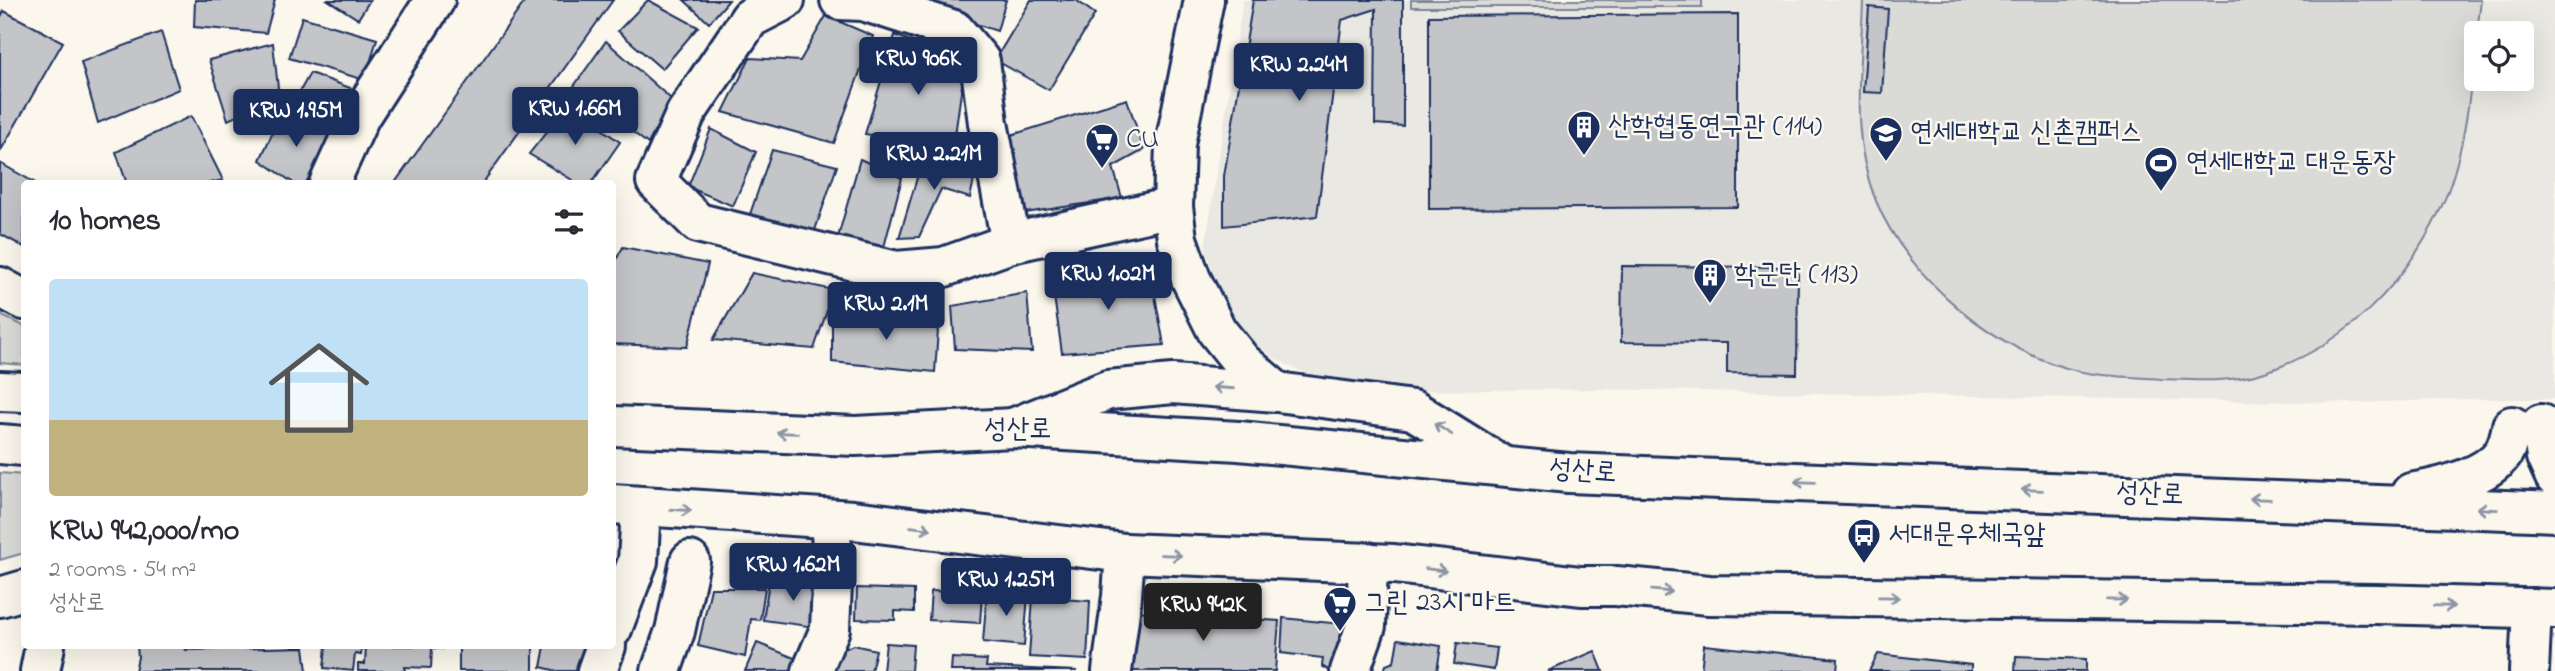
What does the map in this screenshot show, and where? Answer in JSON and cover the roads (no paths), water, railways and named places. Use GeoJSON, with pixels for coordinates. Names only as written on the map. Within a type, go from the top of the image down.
{"type":"FeatureCollection","features":[{"type":"Feature","properties":{"kind":"main road"},"geometry":{"type":"LineString","coordinates":[[331,180],[360,116],[435,0]]}},
{"type":"Feature","properties":{"kind":"main road"},"geometry":{"type":"LineString","coordinates":[[785,0],[750,18],[686,113],[656,181],[698,223],[896,271],[944,267],[1011,243],[1173,207]]}},
{"type":"Feature","properties":{"kind":"main road"},"geometry":{"type":"LineString","coordinates":[[840,0],[863,1],[954,30],[979,61],[1011,243]]}},
{"type":"Feature","properties":{"kind":"main road"},"geometry":{"type":"LineString","coordinates":[[1204,0],[1175,144],[1173,207],[1177,239],[1191,279],[1217,331],[1242,362],[1277,392]]}},
{"type":"Feature","properties":{"kind":"main road"},"geometry":{"type":"LineString","coordinates":[[0,287],[21,298]]}},
{"type":"Feature","properties":{"kind":"main road"},"geometry":{"type":"LineString","coordinates":[[1013,428],[1108,390],[1173,384],[1277,392],[1413,410],[1501,465]]}},
{"type":"Feature","properties":{"kind":"main road"},"geometry":{"type":"LineString","coordinates":[[0,391],[21,392]]}},
{"type":"Feature","properties":{"kind":"main road"},"geometry":{"type":"LineString","coordinates":[[2357,502],[2438,488],[2464,480],[2499,457],[2509,441],[2527,425],[2555,477]]}},
{"type":"Feature","properties":{"kind":"main road","name":"성산로"},"geometry":{"type":"LineString","coordinates":[[616,426],[855,436],[1013,428],[1194,437],[1593,474],[2357,502],[2555,512]]}},
{"type":"Feature","properties":{"kind":"main road"},"geometry":{"type":"LineString","coordinates":[[0,444],[21,446]]}},
{"type":"Feature","properties":{"kind":"main road"},"geometry":{"type":"LineString","coordinates":[[616,619],[638,561],[627,506],[830,519],[1125,553],[1368,562],[1568,585],[1616,586],[1709,595],[2376,604],[2543,609],[2529,671]]}},
{"type":"Feature","properties":{"kind":"main road"},"geometry":{"type":"LineString","coordinates":[[812,671],[830,629],[833,563],[830,519]]}},
{"type":"Feature","properties":{"kind":"main road"},"geometry":{"type":"LineString","coordinates":[[1112,671],[1125,553]]}},
{"type":"Feature","properties":{"kind":"main road"},"geometry":{"type":"LineString","coordinates":[[661,671],[675,631],[690,561]]}},
{"type":"Feature","properties":{"kind":"main road"},"geometry":{"type":"LineString","coordinates":[[1350,671],[1366,626],[1368,562]]}},
{"type":"Feature","properties":{"kind":"main road"},"geometry":{"type":"LineString","coordinates":[[0,597],[21,591]]}},
{"type":"Feature","properties":{"kind":"main road"},"geometry":{"type":"LineString","coordinates":[[40,671],[44,649]]}},
{"type":"Feature","properties":{"kind":"main road"},"geometry":{"type":"LineString","coordinates":[[597,671],[605,649]]}},
{"type":"Feature","properties":{"kind":"place","name":"산학협동연구관 (114)"},"geometry":{"type":"Point","coordinates":[1584,157]}},
{"type":"Feature","properties":{"kind":"place","name":"연세대학교 신촌캠퍼스"},"geometry":{"type":"Point","coordinates":[1886,163]}},
{"type":"Feature","properties":{"kind":"place","name":"CU"},"geometry":{"type":"Point","coordinates":[1102,170]}},
{"type":"Feature","properties":{"kind":"place","name":"연세대학교 대운동장"},"geometry":{"type":"Point","coordinates":[2161,193]}},
{"type":"Feature","properties":{"kind":"place","name":"학군단 (113)"},"geometry":{"type":"Point","coordinates":[1710,305]}},
{"type":"Feature","properties":{"kind":"place","name":"서대문우체국앞"},"geometry":{"type":"Point","coordinates":[1864,565]}},
{"type":"Feature","properties":{"kind":"place","name":"그린 23시 마트"},"geometry":{"type":"Point","coordinates":[1340,633]}}]}
